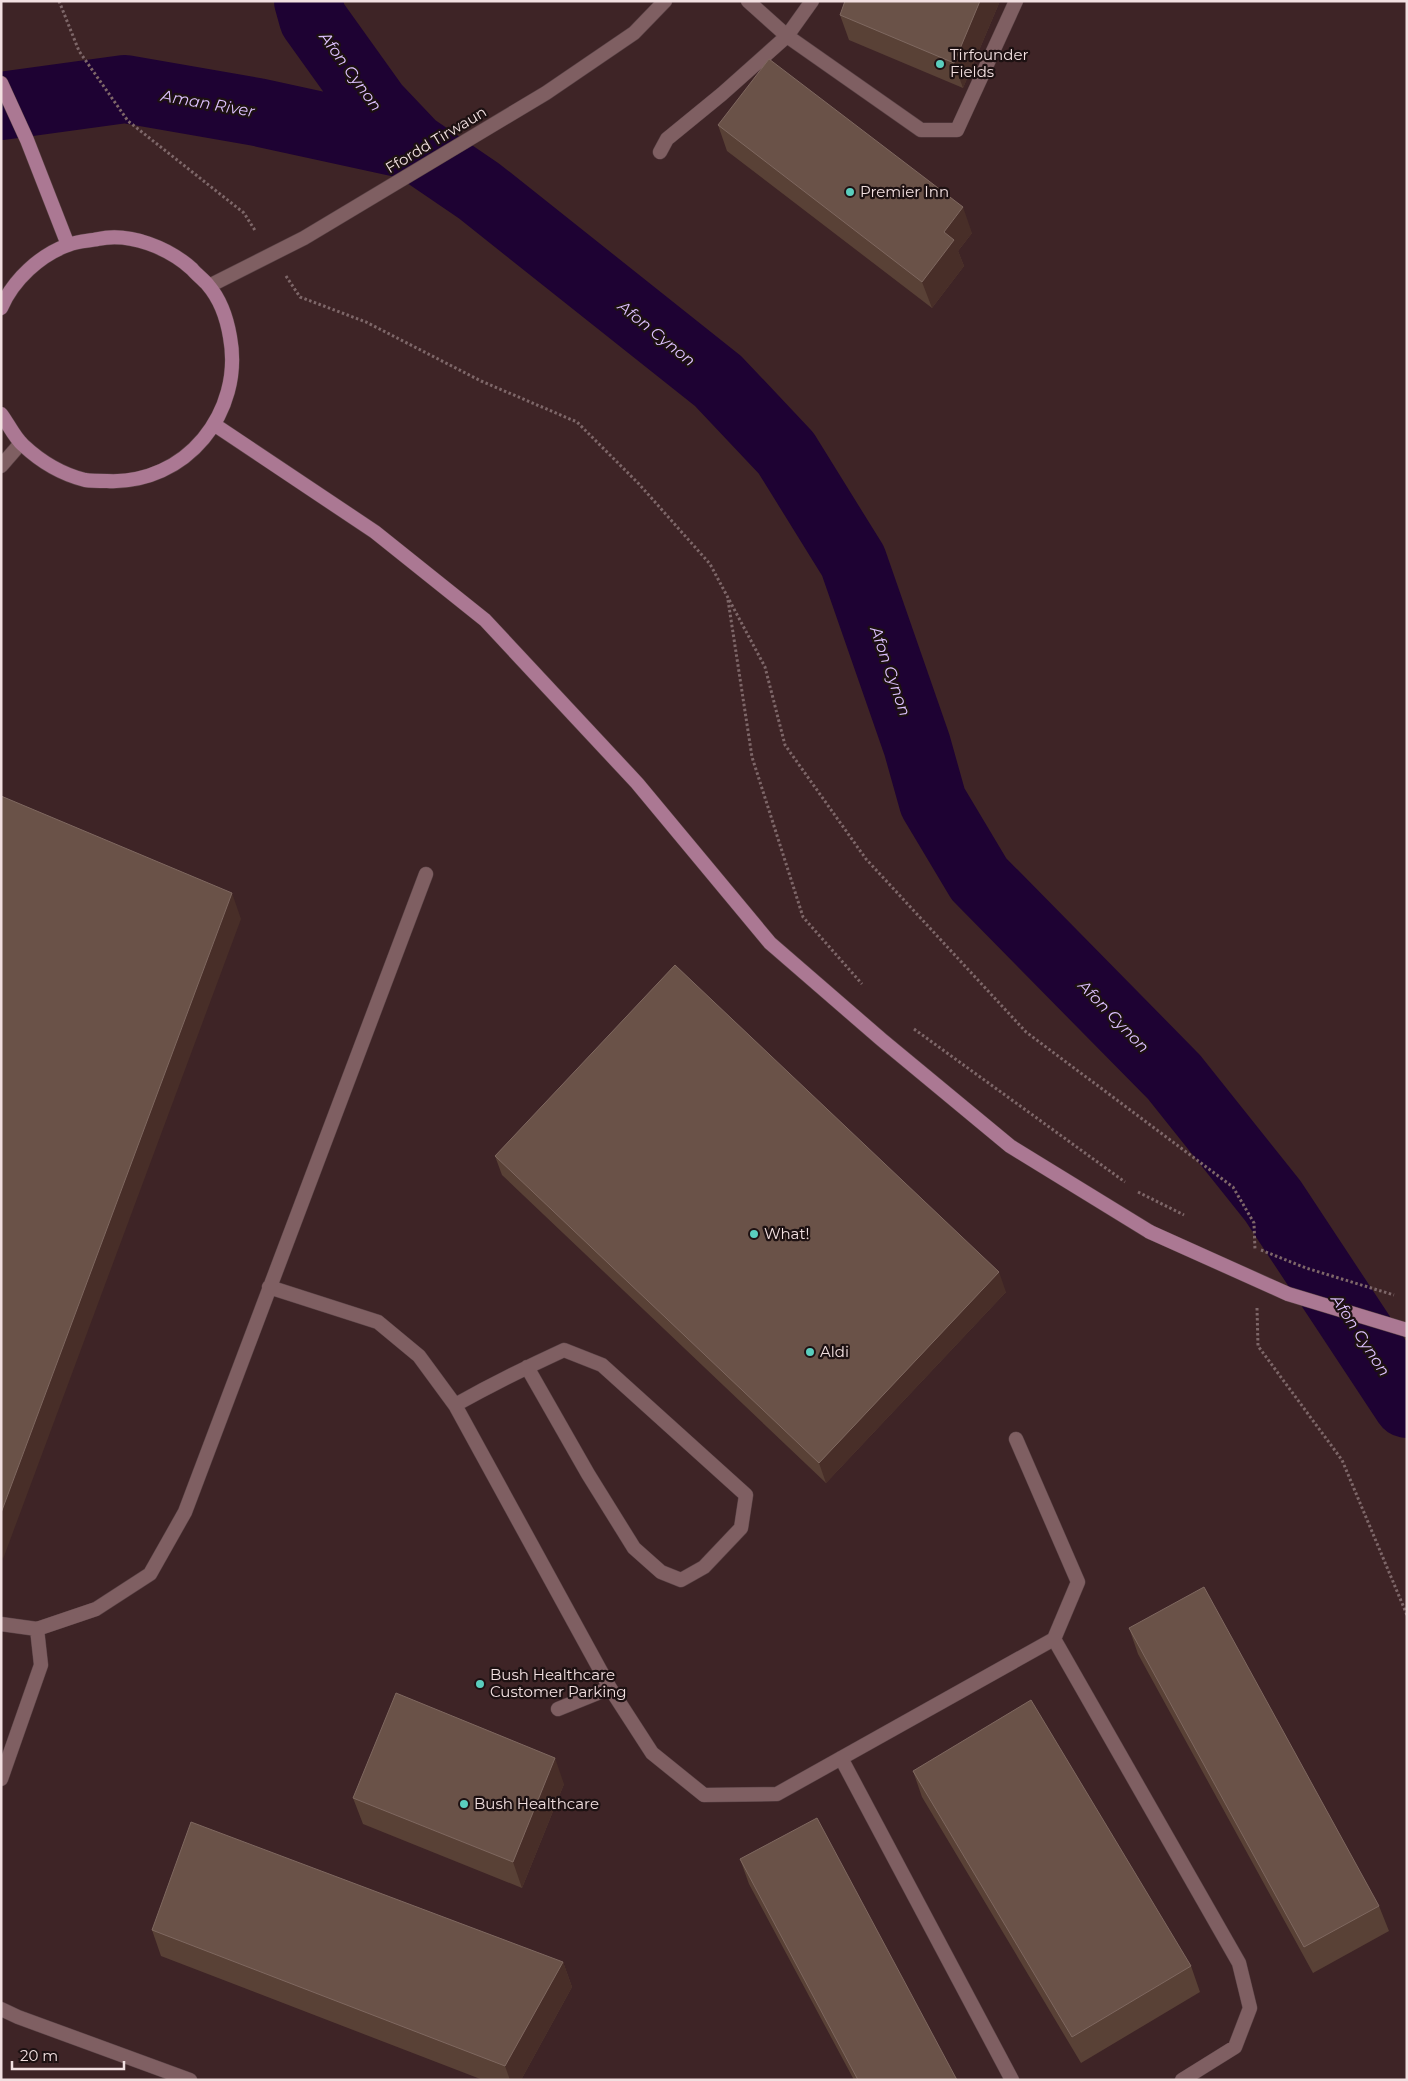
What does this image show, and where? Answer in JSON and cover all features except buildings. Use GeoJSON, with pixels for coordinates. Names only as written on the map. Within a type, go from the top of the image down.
{"type":"FeatureCollection","features":[{"type":"Feature","properties":{"kind":"main road"},"geometry":{"type":"LineString","coordinates":[[1,83],[27,140],[68,245]]}},
{"type":"Feature","properties":{"kind":"main road"},"geometry":{"type":"LineString","coordinates":[[1,308],[7,294],[34,264],[68,245],[107,237],[146,242],[181,259],[209,286],[227,319],[233,355],[230,391],[214,425],[190,454],[158,473],[123,482],[85,480],[51,466],[21,443],[1,414]]}},
{"type":"Feature","properties":{"kind":"main road"},"geometry":{"type":"LineString","coordinates":[[214,425],[375,532],[485,620],[636,783],[770,943],[874,1034],[1010,1146],[1150,1232],[1288,1294],[1407,1330]]}},
{"type":"Feature","properties":{"kind":"street","name":"Ffordd Tirwaun"},"geometry":{"type":"LineString","coordinates":[[209,286],[304,238],[546,93],[634,33],[665,1]]}},
{"type":"Feature","properties":{"kind":"street"},"geometry":{"type":"LineString","coordinates":[[748,1],[787,36],[921,130],[957,130],[1016,1]]}},
{"type":"Feature","properties":{"kind":"street"},"geometry":{"type":"LineString","coordinates":[[660,152],[667,138],[722,94],[787,36],[812,1]]}},
{"type":"Feature","properties":{"kind":"street"},"geometry":{"type":"LineString","coordinates":[[1,466],[21,443]]}},
{"type":"Feature","properties":{"kind":"street"},"geometry":{"type":"LineString","coordinates":[[1,1624],[37,1629],[96,1609],[150,1574],[185,1512],[426,874]]}},
{"type":"Feature","properties":{"kind":"street"},"geometry":{"type":"LineString","coordinates":[[269,1287],[378,1322],[419,1356],[455,1405],[610,1688],[652,1753],[704,1795],[777,1794],[1054,1639],[1078,1582],[1016,1439]]}},
{"type":"Feature","properties":{"kind":"street"},"geometry":{"type":"LineString","coordinates":[[455,1405],[506,1376],[564,1350],[602,1365],[746,1495],[741,1528],[704,1567],[681,1580],[661,1572],[634,1548],[588,1474],[527,1367]]}},
{"type":"Feature","properties":{"kind":"street"},"geometry":{"type":"LineString","coordinates":[[1,1778],[41,1665],[37,1629]]}},
{"type":"Feature","properties":{"kind":"street"},"geometry":{"type":"LineString","coordinates":[[1054,1639],[1239,1963],[1250,2008],[1235,2047],[1182,2080]]}},
{"type":"Feature","properties":{"kind":"street"},"geometry":{"type":"LineString","coordinates":[[558,1709],[610,1688]]}},
{"type":"Feature","properties":{"kind":"street"},"geometry":{"type":"LineString","coordinates":[[841,1758],[1012,2080]]}},
{"type":"Feature","properties":{"kind":"street"},"geometry":{"type":"LineString","coordinates":[[1,2008],[190,2080]]}},
{"type":"Feature","properties":{"kind":"path"},"geometry":{"type":"LineString","coordinates":[[59,1],[79,51],[128,121],[244,213],[300,297],[366,322],[481,381],[577,422],[639,484],[710,564],[765,667],[785,745],[866,859],[1026,1032],[1234,1188],[1254,1223],[1255,1251]]}},
{"type":"Feature","properties":{"kind":"path"},"geometry":{"type":"LineString","coordinates":[[728,598],[752,757],[803,917],[866,988]]}},
{"type":"Feature","properties":{"kind":"path"},"geometry":{"type":"LineString","coordinates":[[910,1025],[1130,1186]]}},
{"type":"Feature","properties":{"kind":"path"},"geometry":{"type":"LineString","coordinates":[[1138,1192],[1188,1217]]}},
{"type":"Feature","properties":{"kind":"path"},"geometry":{"type":"LineString","coordinates":[[1247,1244],[1306,1268],[1398,1296]]}},
{"type":"Feature","properties":{"kind":"path"},"geometry":{"type":"LineString","coordinates":[[1257,1298],[1258,1346],[1342,1460],[1407,1615]]}},
{"type":"Feature","properties":{"kind":"waterway","name":"Afon Cynon"},"geometry":{"type":"LineString","coordinates":[[308,1],[313,19],[376,107],[413,146],[479,191],[718,381],[786,453],[853,561],[917,745],[933,802],[979,879],[1174,1077],[1273,1201],[1407,1404]]}},
{"type":"Feature","properties":{"kind":"waterway","name":"Aman River"},"geometry":{"type":"LineString","coordinates":[[1,106],[125,89],[257,112],[413,146]]}},
{"type":"Feature","properties":{"kind":"place","name":"Tirfounder Fields"},"geometry":{"type":"Point","coordinates":[940,64]}},
{"type":"Feature","properties":{"kind":"place","name":"Premier Inn"},"geometry":{"type":"Point","coordinates":[850,192]}},
{"type":"Feature","properties":{"kind":"place","name":"What!"},"geometry":{"type":"Point","coordinates":[754,1234]}},
{"type":"Feature","properties":{"kind":"place","name":"Aldi"},"geometry":{"type":"Point","coordinates":[810,1352]}},
{"type":"Feature","properties":{"kind":"place","name":"Bush Healthcare Customer Parking"},"geometry":{"type":"Point","coordinates":[480,1684]}},
{"type":"Feature","properties":{"kind":"place","name":"Bush Healthcare"},"geometry":{"type":"Point","coordinates":[464,1804]}}]}
